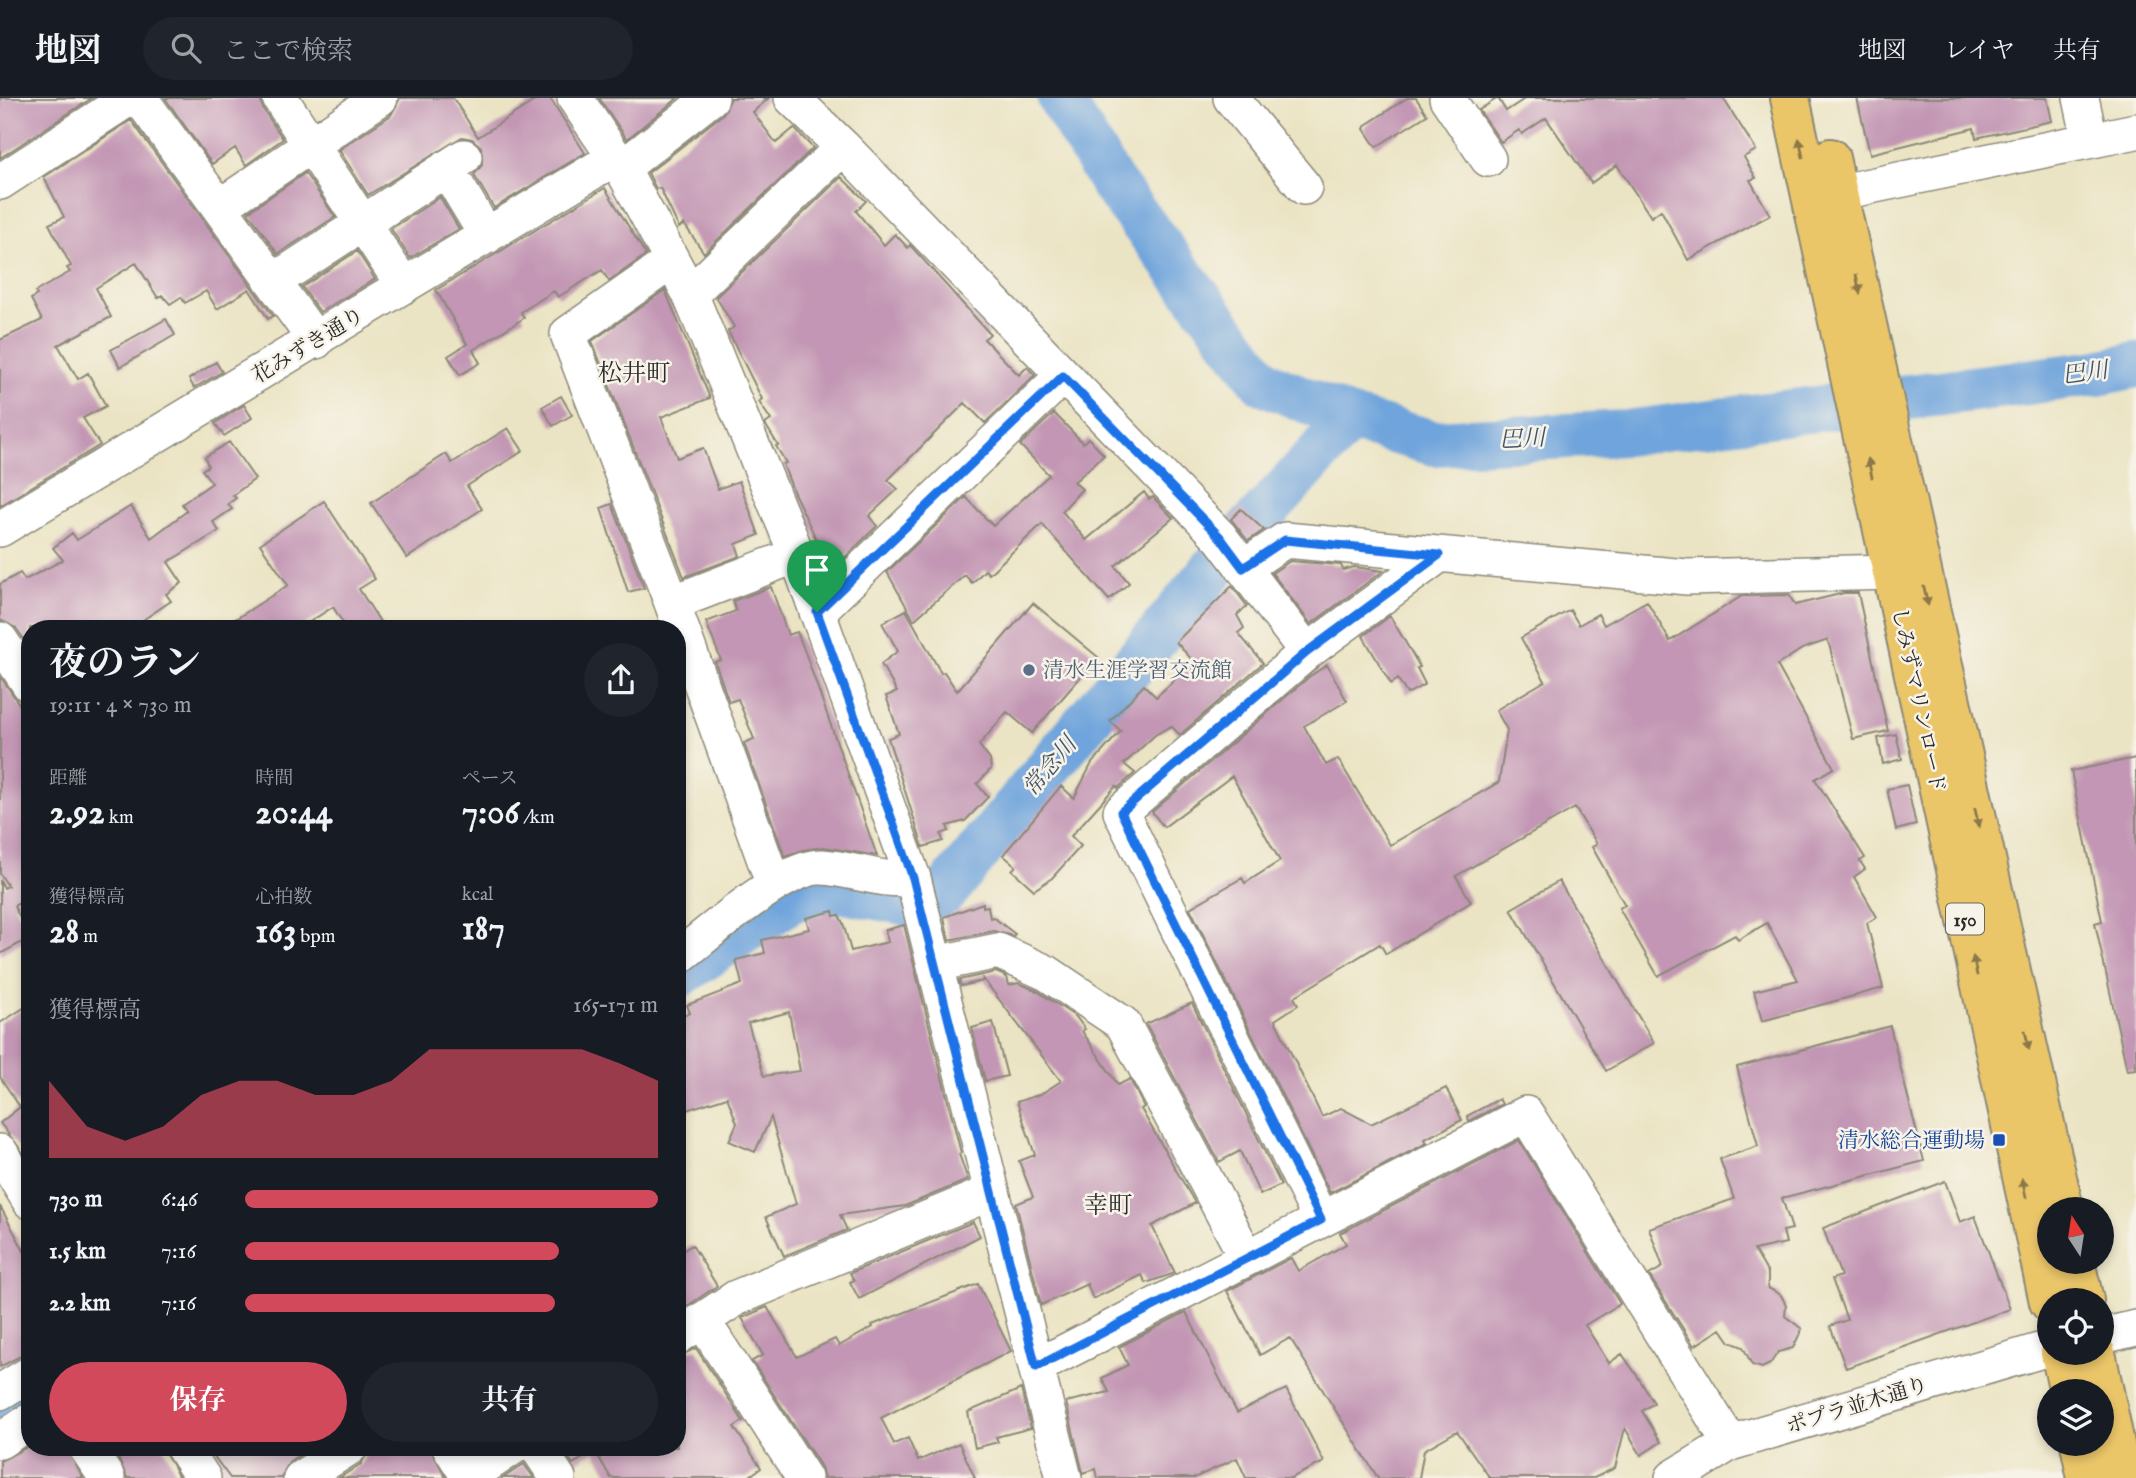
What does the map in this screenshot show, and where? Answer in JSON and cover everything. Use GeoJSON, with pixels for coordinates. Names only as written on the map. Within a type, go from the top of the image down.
{"type":"FeatureCollection","features":[{"type":"Feature","properties":{"kind":"highway","name":"しみずマリンロード"},"geometry":{"type":"LineString","coordinates":[[1790,98],[1828,208]]}},
{"type":"Feature","properties":{"kind":"highway","name":"しみずマリンロード"},"geometry":{"type":"LineString","coordinates":[[1817,98],[1828,208],[1898,532],[2061,1197]]}},
{"type":"Feature","properties":{"kind":"highway","name":"しみずマリンロード"},"geometry":{"type":"LineString","coordinates":[[1898,532],[1893,572],[2046,1288]]}},
{"type":"Feature","properties":{"kind":"highway"},"geometry":{"type":"LineString","coordinates":[[2098,1365],[2122,1478]]}},
{"type":"Feature","properties":{"kind":"highway"},"geometry":{"type":"LineString","coordinates":[[2082,1456],[2087,1478]]}},
{"type":"Feature","properties":{"kind":"street"},"geometry":{"type":"LineString","coordinates":[[0,182],[129,98]]}},
{"type":"Feature","properties":{"kind":"street"},"geometry":{"type":"LineString","coordinates":[[140,98],[221,206],[316,341]]}},
{"type":"Feature","properties":{"kind":"street"},"geometry":{"type":"LineString","coordinates":[[280,98],[404,286]]}},
{"type":"Feature","properties":{"kind":"street"},"geometry":{"type":"LineString","coordinates":[[221,206],[380,98]]}},
{"type":"Feature","properties":{"kind":"street"},"geometry":{"type":"LineString","coordinates":[[575,98],[619,163],[690,294],[797,555],[913,878],[1064,1478]]}},
{"type":"Feature","properties":{"kind":"street","name":"花みずき通り"},"geometry":{"type":"LineString","coordinates":[[0,529],[487,236],[619,163],[711,98]]}},
{"type":"Feature","properties":{"kind":"street"},"geometry":{"type":"LineString","coordinates":[[792,98],[844,147],[1220,537],[1307,652]]}},
{"type":"Feature","properties":{"kind":"street"},"geometry":{"type":"LineString","coordinates":[[814,98],[844,147]]}},
{"type":"Feature","properties":{"kind":"street"},"geometry":{"type":"LineString","coordinates":[[1231,98],[1304,187]]}},
{"type":"Feature","properties":{"kind":"street"},"geometry":{"type":"LineString","coordinates":[[1447,98],[1488,159]]}},
{"type":"Feature","properties":{"kind":"street"},"geometry":{"type":"LineString","coordinates":[[2081,98],[2090,140]]}},
{"type":"Feature","properties":{"kind":"street"},"geometry":{"type":"LineString","coordinates":[[1828,208],[2090,140],[2136,131]]}},
{"type":"Feature","properties":{"kind":"street"},"geometry":{"type":"LineString","coordinates":[[690,294],[844,147]]}},
{"type":"Feature","properties":{"kind":"street"},"geometry":{"type":"LineString","coordinates":[[274,281],[455,163],[487,236]]}},
{"type":"Feature","properties":{"kind":"street"},"geometry":{"type":"LineString","coordinates":[[672,261],[568,334],[678,620]]}},
{"type":"Feature","properties":{"kind":"street"},"geometry":{"type":"LineString","coordinates":[[817,612],[1063,376]]}},
{"type":"Feature","properties":{"kind":"street"},"geometry":{"type":"LineString","coordinates":[[1243,568],[1285,540],[1687,577],[1893,572]]}},
{"type":"Feature","properties":{"kind":"street"},"geometry":{"type":"LineString","coordinates":[[672,603],[797,555]]}},
{"type":"Feature","properties":{"kind":"street"},"geometry":{"type":"LineString","coordinates":[[1321,1220],[1121,812],[1307,652],[1439,555]]}},
{"type":"Feature","properties":{"kind":"street"},"geometry":{"type":"LineString","coordinates":[[0,640],[21,672]]}},
{"type":"Feature","properties":{"kind":"street"},"geometry":{"type":"LineString","coordinates":[[686,642],[774,885]]}},
{"type":"Feature","properties":{"kind":"street"},"geometry":{"type":"LineString","coordinates":[[686,951],[774,885],[802,869],[823,867],[889,881],[913,878]]}},
{"type":"Feature","properties":{"kind":"street"},"geometry":{"type":"LineString","coordinates":[[935,964],[998,951],[1047,973],[1123,1024],[1247,1258]]}},
{"type":"Feature","properties":{"kind":"street"},"geometry":{"type":"LineString","coordinates":[[1036,1367],[1526,1114],[1730,1443]]}},
{"type":"Feature","properties":{"kind":"street"},"geometry":{"type":"LineString","coordinates":[[801,1477],[690,1329],[736,1298],[992,1192]]}},
{"type":"Feature","properties":{"kind":"street"},"geometry":{"type":"LineString","coordinates":[[2114,1333],[2136,1328]]}},
{"type":"Feature","properties":{"kind":"street","name":"ポプラ並木通り"},"geometry":{"type":"LineString","coordinates":[[1673,1478],[1730,1443],[2037,1352]]}},
{"type":"Feature","properties":{"kind":"street"},"geometry":{"type":"LineString","coordinates":[[0,1392],[21,1379]]}},
{"type":"Feature","properties":{"kind":"street"},"geometry":{"type":"LineString","coordinates":[[0,1441],[21,1427]]}},
{"type":"Feature","properties":{"kind":"street"},"geometry":{"type":"LineString","coordinates":[[92,1456],[107,1478]]}},
{"type":"Feature","properties":{"kind":"street"},"geometry":{"type":"LineString","coordinates":[[189,1456],[203,1478]]}},
{"type":"Feature","properties":{"kind":"street"},"geometry":{"type":"LineString","coordinates":[[301,1478],[336,1456]]}},
{"type":"Feature","properties":{"kind":"street"},"geometry":{"type":"LineString","coordinates":[[455,1456],[468,1477],[500,1456]]}},
{"type":"Feature","properties":{"kind":"street"},"geometry":{"type":"LineString","coordinates":[[543,1456],[558,1478]]}},
{"type":"Feature","properties":{"kind":"building"},"geometry":{"type":"Polygon","coordinates":[[[0,98],[92,98],[0,158],[0,98]]]}},
{"type":"Feature","properties":{"kind":"building"},"geometry":{"type":"Polygon","coordinates":[[[165,98],[260,98],[263,109],[283,139],[246,165],[235,148],[212,164],[165,98]]]}},
{"type":"Feature","properties":{"kind":"building"},"geometry":{"type":"Polygon","coordinates":[[[400,98],[453,98],[478,137],[539,98],[550,98],[585,153],[494,208],[474,175],[482,165],[481,147],[472,139],[462,137],[368,195],[339,150],[391,115],[400,98]]]}},
{"type":"Feature","properties":{"kind":"building"},"geometry":{"type":"Polygon","coordinates":[[[599,98],[678,98],[627,139],[599,98]]]}},
{"type":"Feature","properties":{"kind":"building"},"geometry":{"type":"Polygon","coordinates":[[[731,98],[769,98],[753,112],[776,143],[794,128],[813,148],[704,253],[684,224],[679,228],[660,188],[656,189],[648,173],[723,114],[731,98]]]}},
{"type":"Feature","properties":{"kind":"building"},"geometry":{"type":"Polygon","coordinates":[[[1407,98],[1416,98],[1427,115],[1376,147],[1364,129],[1366,125],[1407,98]]]}},
{"type":"Feature","properties":{"kind":"building"},"geometry":{"type":"Polygon","coordinates":[[[1498,98],[1506,111],[1526,98],[1723,98],[1756,150],[1744,157],[1756,178],[1750,180],[1770,215],[1688,260],[1661,210],[1651,217],[1617,165],[1591,183],[1546,118],[1522,134],[1519,130],[1501,142],[1479,110],[1498,98]]]}},
{"type":"Feature","properties":{"kind":"building"},"geometry":{"type":"Polygon","coordinates":[[[1857,98],[2047,98],[2052,121],[1976,138],[1974,128],[1870,154],[1857,98]]]}},
{"type":"Feature","properties":{"kind":"building"},"geometry":{"type":"Polygon","coordinates":[[[131,120],[273,316],[268,319],[249,289],[217,309],[206,291],[185,303],[181,297],[170,304],[162,295],[158,298],[136,263],[96,288],[111,317],[58,345],[78,379],[88,373],[106,406],[83,418],[100,445],[0,506],[0,340],[42,320],[31,299],[37,295],[35,292],[70,272],[67,268],[71,266],[49,224],[64,217],[44,177],[131,120]]]}},
{"type":"Feature","properties":{"kind":"building"},"geometry":{"type":"Polygon","coordinates":[[[305,173],[335,217],[278,254],[248,212],[305,173]]]}},
{"type":"Feature","properties":{"kind":"building"},"geometry":{"type":"Polygon","coordinates":[[[841,177],[866,201],[856,211],[884,245],[895,234],[908,248],[910,245],[990,334],[984,339],[1019,375],[1027,367],[1035,375],[985,423],[965,403],[888,480],[898,489],[869,516],[877,526],[827,575],[820,560],[825,557],[794,493],[783,464],[786,463],[776,446],[778,445],[765,424],[771,420],[759,402],[762,399],[728,331],[734,327],[716,297],[841,177]]]}},
{"type":"Feature","properties":{"kind":"building"},"geometry":{"type":"Polygon","coordinates":[[[605,188],[646,255],[609,281],[602,270],[558,297],[554,291],[521,312],[524,318],[473,350],[480,363],[460,375],[448,356],[467,344],[436,290],[605,188]]]}},
{"type":"Feature","properties":{"kind":"building"},"geometry":{"type":"Polygon","coordinates":[[[440,197],[459,229],[410,258],[391,229],[440,197]]]}},
{"type":"Feature","properties":{"kind":"building"},"geometry":{"type":"Polygon","coordinates":[[[357,251],[375,279],[320,312],[302,287],[357,251]]]}},
{"type":"Feature","properties":{"kind":"building"},"geometry":{"type":"Polygon","coordinates":[[[665,290],[710,398],[661,417],[677,458],[703,448],[718,489],[739,481],[759,535],[736,544],[740,556],[684,577],[592,341],[665,290]]]}},
{"type":"Feature","properties":{"kind":"building"},"geometry":{"type":"Polygon","coordinates":[[[166,319],[175,335],[120,367],[111,350],[166,319]]]}},
{"type":"Feature","properties":{"kind":"building"},"geometry":{"type":"Polygon","coordinates":[[[216,362],[222,372],[194,388],[189,379],[216,362]]]}},
{"type":"Feature","properties":{"kind":"building"},"geometry":{"type":"Polygon","coordinates":[[[561,396],[572,415],[553,426],[542,407],[561,396]]]}},
{"type":"Feature","properties":{"kind":"building"},"geometry":{"type":"Polygon","coordinates":[[[244,405],[252,418],[224,436],[215,423],[244,405]]]}},
{"type":"Feature","properties":{"kind":"building"},"geometry":{"type":"Polygon","coordinates":[[[1054,413],[1083,443],[1088,438],[1104,455],[1074,482],[1082,489],[1062,511],[1086,540],[1144,492],[1149,499],[1153,497],[1173,518],[1115,566],[1129,583],[1109,600],[1042,524],[989,574],[985,570],[972,583],[965,575],[914,620],[887,572],[966,497],[993,526],[1049,475],[1020,445],[1054,413]]]}},
{"type":"Feature","properties":{"kind":"building"},"geometry":{"type":"Polygon","coordinates":[[[508,428],[523,451],[467,486],[482,509],[407,558],[371,503],[446,454],[452,463],[508,428]]]}},
{"type":"Feature","properties":{"kind":"building"},"geometry":{"type":"Polygon","coordinates":[[[229,442],[255,479],[233,495],[236,498],[228,504],[232,509],[213,522],[219,531],[168,562],[182,583],[166,594],[171,601],[143,620],[21,620],[21,635],[16,628],[0,620],[0,584],[20,573],[25,580],[63,560],[53,548],[72,533],[77,540],[131,506],[151,538],[187,511],[182,504],[212,483],[202,470],[208,466],[205,457],[229,442]]]}},
{"type":"Feature","properties":{"kind":"building"},"geometry":{"type":"Polygon","coordinates":[[[324,501],[375,579],[359,589],[379,620],[341,620],[333,607],[313,620],[234,620],[288,585],[260,544],[324,501]]]}},
{"type":"Feature","properties":{"kind":"building"},"geometry":{"type":"Polygon","coordinates":[[[612,504],[644,588],[628,592],[601,508],[612,504]]]}},
{"type":"Feature","properties":{"kind":"building"},"geometry":{"type":"Polygon","coordinates":[[[1241,509],[1264,530],[1248,541],[1231,519],[1241,509]]]}},
{"type":"Feature","properties":{"kind":"building"},"geometry":{"type":"Polygon","coordinates":[[[1290,561],[1341,565],[1343,570],[1354,567],[1383,571],[1311,624],[1272,573],[1290,561]]]}},
{"type":"Feature","properties":{"kind":"building"},"geometry":{"type":"Polygon","coordinates":[[[1232,586],[1247,606],[1237,615],[1244,628],[1238,633],[1263,663],[1180,735],[1171,726],[1155,735],[1124,764],[1135,773],[1118,788],[1116,786],[1071,836],[1081,846],[1052,878],[1034,890],[1012,870],[1016,866],[1003,855],[1061,786],[1074,798],[1092,763],[1121,731],[1110,721],[1144,685],[1156,697],[1194,662],[1176,642],[1232,586]]]}},
{"type":"Feature","properties":{"kind":"building"},"geometry":{"type":"Polygon","coordinates":[[[771,587],[788,635],[797,632],[805,652],[877,856],[824,847],[803,850],[785,857],[744,743],[754,739],[738,699],[729,702],[715,662],[721,660],[706,622],[736,611],[733,601],[771,587]]]}},
{"type":"Feature","properties":{"kind":"building"},"geometry":{"type":"Polygon","coordinates":[[[1844,593],[1858,593],[1888,731],[1853,739],[1828,640],[1802,649],[1777,665],[1834,768],[1815,779],[1865,858],[1860,861],[1865,869],[1854,877],[1877,917],[1867,923],[1883,988],[1762,1021],[1754,991],[1798,980],[1767,923],[1738,940],[1735,935],[1658,976],[1619,908],[1625,905],[1592,847],[1597,844],[1575,808],[1456,876],[1471,902],[1386,954],[1380,944],[1294,997],[1298,1005],[1275,1020],[1322,1117],[1341,1108],[1371,1124],[1446,1088],[1462,1120],[1425,1139],[1427,1143],[1330,1193],[1190,908],[1242,878],[1245,883],[1280,861],[1232,776],[1164,827],[1152,812],[1310,676],[1327,665],[1347,701],[1304,726],[1326,765],[1338,759],[1390,845],[1499,782],[1507,730],[1496,710],[1545,681],[1521,638],[1570,610],[1579,625],[1598,614],[1604,625],[1647,601],[1670,641],[1742,596],[1789,595],[1795,605],[1844,593]]]}},
{"type":"Feature","properties":{"kind":"building"},"geometry":{"type":"Polygon","coordinates":[[[1033,603],[1098,657],[1032,733],[1007,712],[979,745],[990,760],[991,769],[977,784],[988,797],[965,821],[947,826],[949,831],[941,834],[943,841],[923,847],[888,738],[899,734],[886,696],[897,692],[881,664],[898,651],[882,623],[906,610],[941,673],[944,672],[957,691],[1033,603]]]}},
{"type":"Feature","properties":{"kind":"building"},"geometry":{"type":"Polygon","coordinates":[[[1390,616],[1420,667],[1417,668],[1425,684],[1407,694],[1398,679],[1391,684],[1363,636],[1390,616]]]}},
{"type":"Feature","properties":{"kind":"building"},"geometry":{"type":"Polygon","coordinates":[[[0,676],[21,707],[21,906],[19,903],[14,906],[21,920],[21,943],[0,954],[0,880],[4,888],[8,886],[0,874],[0,676]]]}},
{"type":"Feature","properties":{"kind":"building"},"geometry":{"type":"Polygon","coordinates":[[[1896,734],[1902,759],[1883,764],[1878,738],[1896,734]]]}},
{"type":"Feature","properties":{"kind":"building"},"geometry":{"type":"Polygon","coordinates":[[[2136,758],[2136,1069],[2127,1070],[2095,923],[2102,921],[2071,771],[2136,758]]]}},
{"type":"Feature","properties":{"kind":"building"},"geometry":{"type":"Polygon","coordinates":[[[1907,785],[1916,825],[1896,830],[1887,789],[1907,785]]]}},
{"type":"Feature","properties":{"kind":"building"},"geometry":{"type":"Polygon","coordinates":[[[1559,881],[1654,1043],[1606,1071],[1511,909],[1559,881]]]}},
{"type":"Feature","properties":{"kind":"building"},"geometry":{"type":"Polygon","coordinates":[[[983,903],[983,907],[988,906],[990,918],[993,917],[1015,934],[1013,936],[994,931],[949,940],[944,917],[983,903]]]}},
{"type":"Feature","properties":{"kind":"building"},"geometry":{"type":"Polygon","coordinates":[[[833,911],[834,916],[839,915],[843,923],[851,951],[888,942],[885,930],[904,925],[961,1153],[959,1154],[968,1180],[905,1206],[840,1215],[847,1230],[784,1256],[766,1217],[796,1204],[771,1117],[755,1152],[729,1141],[737,1123],[727,1097],[686,1110],[686,1014],[690,1013],[687,1005],[742,984],[736,960],[765,953],[762,940],[809,929],[806,918],[833,911]],[[789,1012],[748,1023],[764,1076],[800,1071],[789,1012]]]}},
{"type":"Feature","properties":{"kind":"building"},"geometry":{"type":"Polygon","coordinates":[[[996,972],[1007,977],[1009,985],[1019,983],[1037,991],[1076,1017],[1085,1029],[1082,1031],[1118,1085],[1130,1079],[1144,1107],[1141,1109],[1195,1203],[1152,1226],[1175,1273],[1146,1283],[1142,1275],[1093,1299],[1087,1284],[1041,1305],[1016,1204],[1033,1197],[1019,1161],[1035,1155],[1017,1102],[1041,1094],[1061,1081],[982,977],[983,981],[961,986],[959,980],[996,972]]]}},
{"type":"Feature","properties":{"kind":"building"},"geometry":{"type":"Polygon","coordinates":[[[1192,1003],[1281,1185],[1260,1195],[1240,1151],[1219,1162],[1146,1024],[1192,1003]]]}},
{"type":"Feature","properties":{"kind":"building"},"geometry":{"type":"Polygon","coordinates":[[[21,1010],[21,1150],[0,1123],[20,1107],[0,1077],[0,1023],[21,1010]]]}},
{"type":"Feature","properties":{"kind":"building"},"geometry":{"type":"Polygon","coordinates":[[[993,1022],[1007,1076],[985,1081],[972,1028],[993,1022]]]}},
{"type":"Feature","properties":{"kind":"building"},"geometry":{"type":"Polygon","coordinates":[[[1890,1026],[1924,1161],[1782,1198],[1792,1229],[1783,1231],[1786,1243],[1754,1250],[1768,1273],[1768,1288],[1781,1295],[1786,1305],[1785,1316],[1802,1329],[1793,1348],[1778,1352],[1770,1364],[1762,1368],[1752,1365],[1743,1347],[1730,1342],[1721,1329],[1694,1346],[1649,1275],[1663,1267],[1649,1228],[1734,1199],[1720,1159],[1758,1146],[1737,1067],[1890,1026]]]}},
{"type":"Feature","properties":{"kind":"building"},"geometry":{"type":"Polygon","coordinates":[[[1499,1099],[1502,1104],[1469,1121],[1467,1116],[1499,1099]]]}},
{"type":"Feature","properties":{"kind":"building"},"geometry":{"type":"Polygon","coordinates":[[[1519,1140],[1620,1304],[1585,1325],[1609,1363],[1622,1354],[1636,1374],[1654,1403],[1642,1411],[1661,1442],[1641,1455],[1625,1428],[1615,1468],[1594,1478],[1490,1478],[1457,1431],[1424,1450],[1419,1478],[1378,1478],[1290,1338],[1260,1355],[1227,1291],[1291,1258],[1298,1271],[1346,1244],[1340,1233],[1519,1140]]]}},
{"type":"Feature","properties":{"kind":"building"},"geometry":{"type":"Polygon","coordinates":[[[1945,1181],[1960,1222],[1975,1216],[2010,1309],[1846,1368],[1830,1326],[1847,1320],[1832,1279],[1841,1276],[1823,1228],[1945,1181]]]}},
{"type":"Feature","properties":{"kind":"building"},"geometry":{"type":"Polygon","coordinates":[[[0,1206],[21,1245],[21,1356],[0,1367],[0,1206]]]}},
{"type":"Feature","properties":{"kind":"building"},"geometry":{"type":"Polygon","coordinates":[[[973,1222],[980,1236],[859,1299],[850,1282],[854,1280],[850,1273],[973,1222]]]}},
{"type":"Feature","properties":{"kind":"building"},"geometry":{"type":"Polygon","coordinates":[[[692,1245],[717,1286],[686,1307],[686,1249],[692,1245]]]}},
{"type":"Feature","properties":{"kind":"building"},"geometry":{"type":"Polygon","coordinates":[[[978,1284],[1011,1351],[881,1418],[894,1444],[908,1438],[918,1461],[959,1443],[975,1478],[824,1478],[821,1467],[752,1361],[763,1355],[742,1318],[767,1307],[797,1357],[835,1339],[839,1346],[873,1327],[872,1325],[978,1284]]]}},
{"type":"Feature","properties":{"kind":"building"},"geometry":{"type":"Polygon","coordinates":[[[1186,1312],[1237,1413],[1286,1389],[1324,1462],[1291,1478],[1246,1478],[1237,1458],[1194,1478],[1098,1478],[1096,1469],[1083,1473],[1066,1402],[1109,1392],[1102,1378],[1128,1365],[1119,1347],[1186,1312]]]}},
{"type":"Feature","properties":{"kind":"building"},"geometry":{"type":"Polygon","coordinates":[[[696,1348],[743,1421],[734,1427],[761,1468],[747,1478],[611,1478],[598,1456],[686,1456],[686,1353],[696,1348]]]}},
{"type":"Feature","properties":{"kind":"building"},"geometry":{"type":"Polygon","coordinates":[[[1021,1389],[1031,1428],[996,1437],[998,1442],[975,1448],[968,1412],[1021,1389]]]}},
{"type":"Feature","properties":{"kind":"building"},"geometry":{"type":"Polygon","coordinates":[[[21,1450],[21,1456],[71,1456],[83,1478],[0,1478],[0,1461],[21,1450]]]}},
{"type":"Feature","properties":{"kind":"building"},"geometry":{"type":"Polygon","coordinates":[[[117,1456],[168,1456],[179,1478],[127,1478],[117,1456]]]}},
{"type":"Feature","properties":{"kind":"building"},"geometry":{"type":"Polygon","coordinates":[[[214,1456],[298,1456],[290,1461],[281,1478],[230,1478],[214,1456]]]}},
{"type":"Feature","properties":{"kind":"building"},"geometry":{"type":"Polygon","coordinates":[[[365,1456],[435,1456],[446,1478],[339,1478],[361,1464],[365,1456]]]}},
{"type":"Feature","properties":{"kind":"building"},"geometry":{"type":"Polygon","coordinates":[[[567,1456],[587,1456],[573,1464],[567,1456]]]}},
{"type":"Feature","properties":{"kind":"building"},"geometry":{"type":"Polygon","coordinates":[[[524,1464],[534,1478],[503,1478],[524,1464]]]}},
{"type":"Feature","properties":{"kind":"waterway","name":"巴川"},"geometry":{"type":"LineString","coordinates":[[1060,98],[1112,183],[1263,382],[1350,419],[1434,443],[1626,433],[2098,373],[2136,365]]}},
{"type":"Feature","properties":{"kind":"waterway","name":"常念川"},"geometry":{"type":"LineString","coordinates":[[686,970],[788,902],[815,890],[844,891],[913,904],[945,892],[1213,569],[1350,419]]}},
{"type":"Feature","properties":{"kind":"waterway","name":"常念川"},"geometry":{"type":"LineString","coordinates":[[0,1418],[21,1405]]}},
{"type":"Feature","properties":{"kind":"place","name":"清水生涯学習交流館"},"geometry":{"type":"Point","coordinates":[1029,670]}},
{"type":"Feature","properties":{"kind":"place","name":"清水総合運動場"},"geometry":{"type":"Point","coordinates":[1999,1140]}},
{"type":"Feature","properties":{"kind":"district","name":"松井町"},"geometry":{"type":"Point","coordinates":[634,373]}},
{"type":"Feature","properties":{"kind":"district","name":"幸町"},"geometry":{"type":"Point","coordinates":[1108,1205]}},
{"type":"Feature","properties":{"kind":"route"},"geometry":{"type":"LineString","coordinates":[[1063,376],[1220,537],[1243,568],[1285,540],[1439,555],[1307,652],[1121,812],[1321,1220],[1036,1367],[913,878],[817,612],[1063,376]]}}]}
